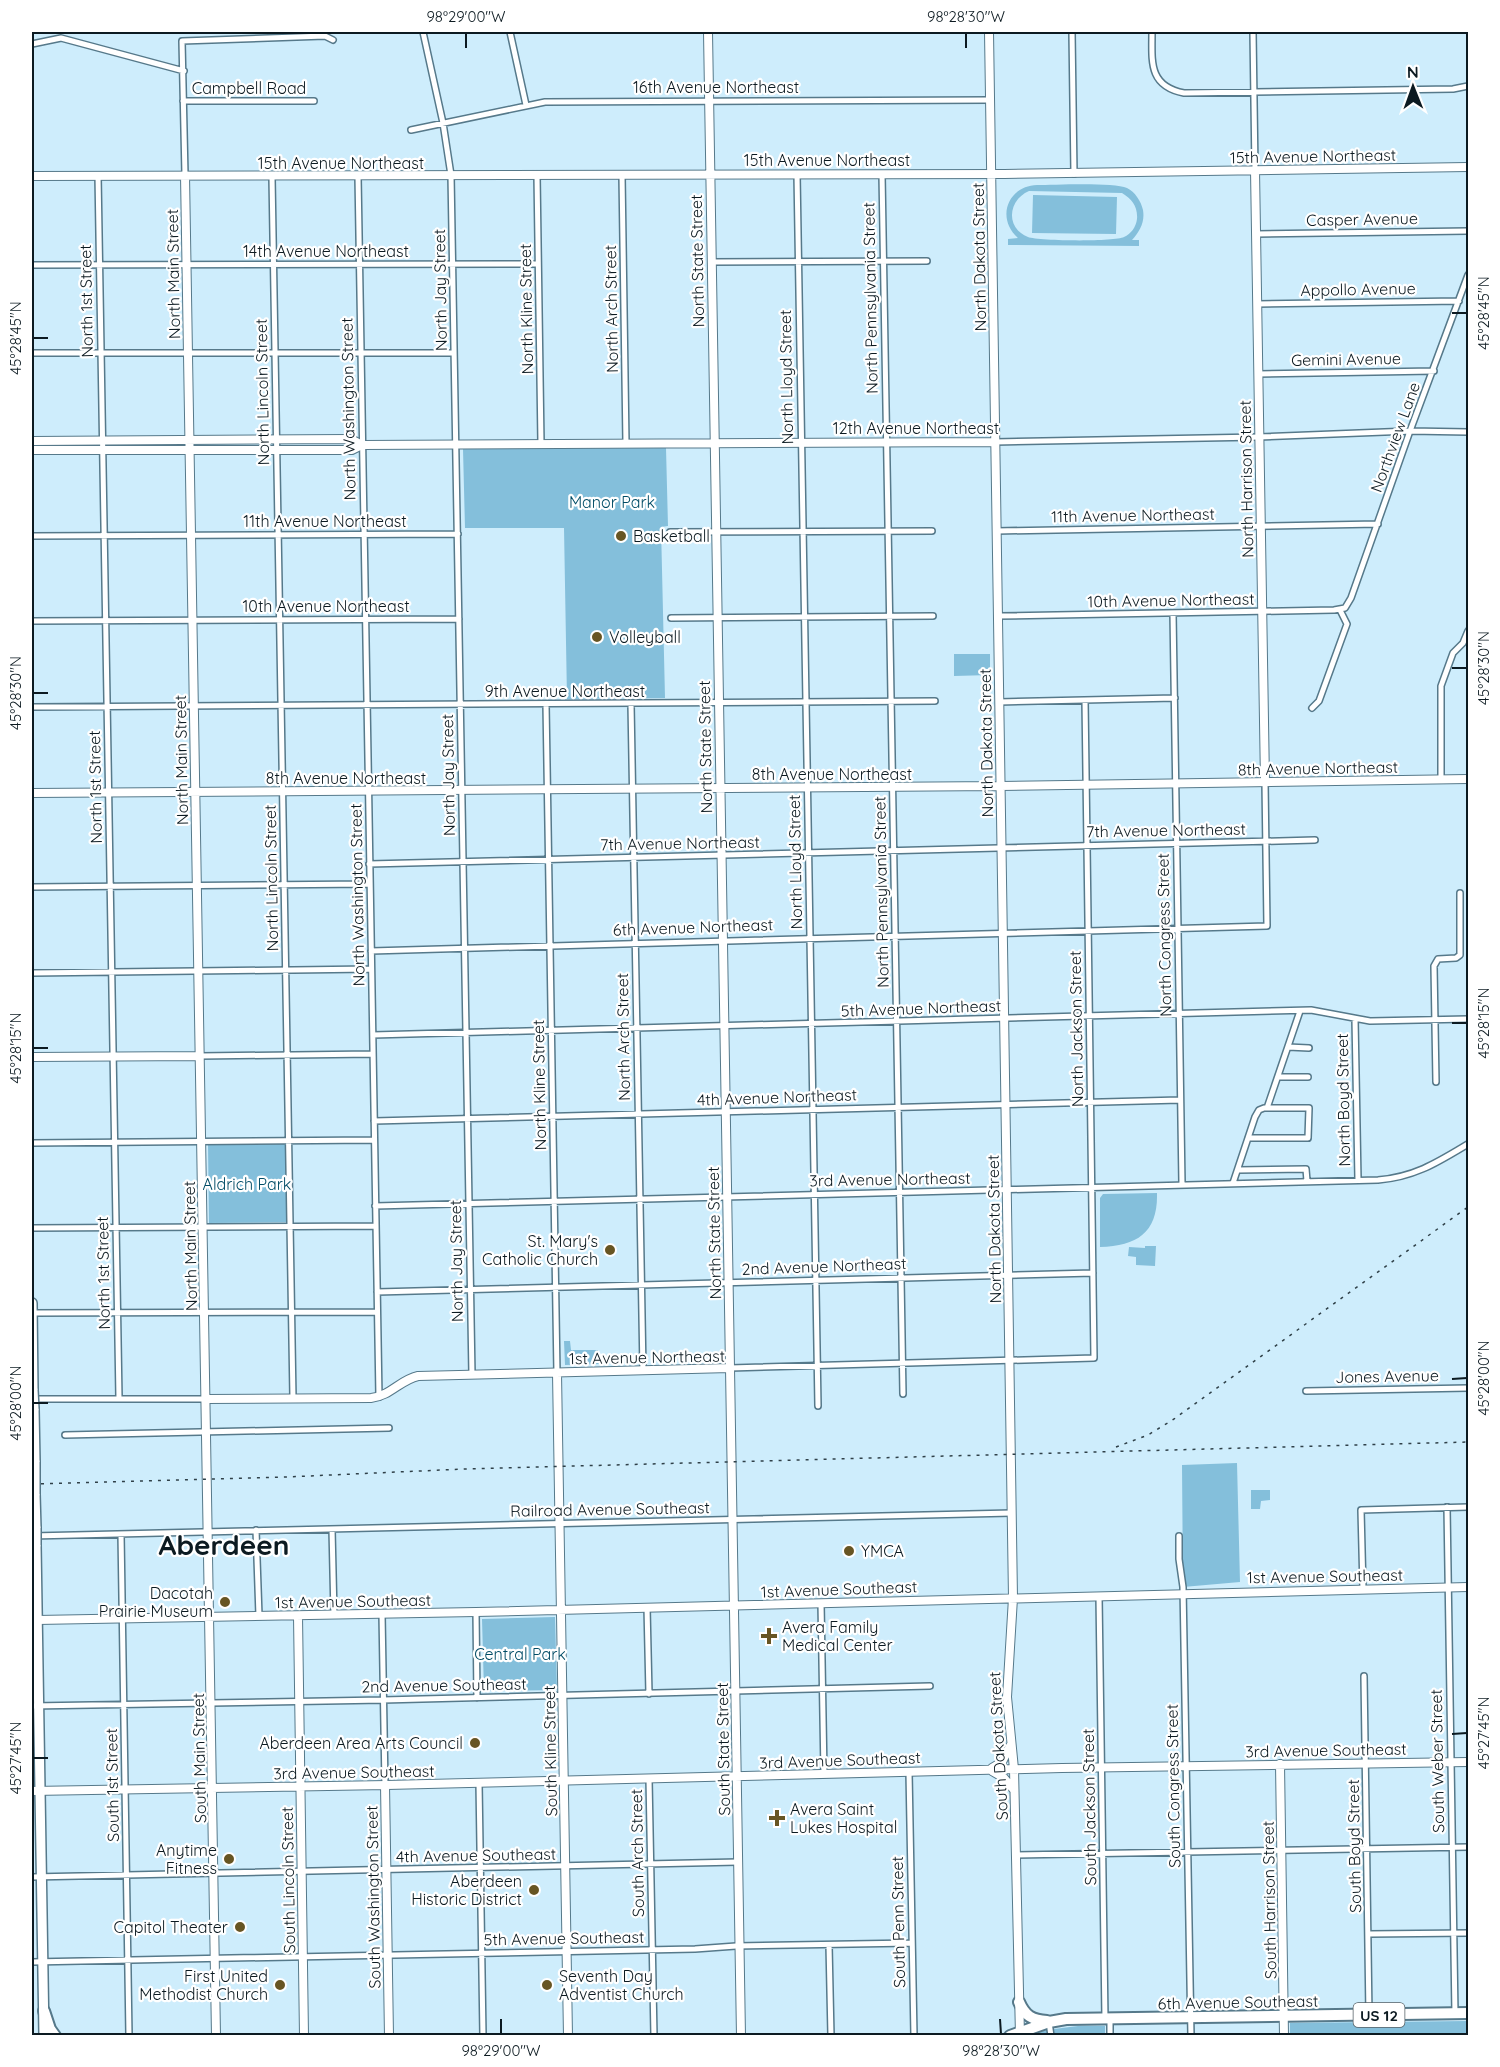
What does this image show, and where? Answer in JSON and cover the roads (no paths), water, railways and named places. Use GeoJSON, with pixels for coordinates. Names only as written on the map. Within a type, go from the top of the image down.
{"type":"FeatureCollection","features":[{"type":"Feature","properties":{"kind":"highway"},"geometry":{"type":"LineString","coordinates":[[1019,2002],[1028,2017],[1050,2022]]}},
{"type":"Feature","properties":{"kind":"highway"},"geometry":{"type":"LineString","coordinates":[[44,2011],[55,2036]]}},
{"type":"Feature","properties":{"kind":"highway","name":"6th Avenue Southeast"},"geometry":{"type":"LineString","coordinates":[[1016,2034],[1050,2022],[1108,2019],[1468,2013]]}},
{"type":"Feature","properties":{"kind":"main road"},"geometry":{"type":"LineString","coordinates":[[32,1303],[37,1877],[43,1962],[44,2036]]}},
{"type":"Feature","properties":{"kind":"street","name":"North Jay Street"},"geometry":{"type":"LineString","coordinates":[[423,32],[443,123],[451,176],[472,1375]]}},
{"type":"Feature","properties":{"kind":"street"},"geometry":{"type":"LineString","coordinates":[[510,32],[526,105]]}},
{"type":"Feature","properties":{"kind":"street","name":"North State Street"},"geometry":{"type":"LineString","coordinates":[[708,32],[720,856],[732,1462]]}},
{"type":"Feature","properties":{"kind":"street","name":"North Dakota Street"},"geometry":{"type":"LineString","coordinates":[[989,32],[1011,1455]]}},
{"type":"Feature","properties":{"kind":"street"},"geometry":{"type":"LineString","coordinates":[[1072,32],[1074,174]]}},
{"type":"Feature","properties":{"kind":"street"},"geometry":{"type":"LineString","coordinates":[[1152,32],[1154,70],[1158,80],[1166,87],[1184,93],[1453,89],[1468,86]]}},
{"type":"Feature","properties":{"kind":"street","name":"North Harrison Street"},"geometry":{"type":"LineString","coordinates":[[1253,32],[1267,926]]}},
{"type":"Feature","properties":{"kind":"street","name":"North Main Street"},"geometry":{"type":"LineString","coordinates":[[208,1479],[182,40],[325,36],[333,40]]}},
{"type":"Feature","properties":{"kind":"street"},"geometry":{"type":"LineString","coordinates":[[32,44],[61,38],[183,71]]}},
{"type":"Feature","properties":{"kind":"street","name":"16th Avenue Northeast"},"geometry":{"type":"LineString","coordinates":[[411,130],[526,105],[553,102],[990,100]]}},
{"type":"Feature","properties":{"kind":"street","name":"Campbell Road"},"geometry":{"type":"LineString","coordinates":[[183,101],[314,101]]}},
{"type":"Feature","properties":{"kind":"street","name":"15th Avenue Northeast"},"geometry":{"type":"LineString","coordinates":[[32,176],[1074,174],[1468,167]]}},
{"type":"Feature","properties":{"kind":"street","name":"North Lloyd Street"},"geometry":{"type":"LineString","coordinates":[[796,174],[818,1406]]}},
{"type":"Feature","properties":{"kind":"street","name":"North Pennsylvania Street"},"geometry":{"type":"LineString","coordinates":[[882,174],[903,1394]]}},
{"type":"Feature","properties":{"kind":"street","name":"North 1st Street"},"geometry":{"type":"LineString","coordinates":[[98,175],[118,1398]]}},
{"type":"Feature","properties":{"kind":"street","name":"North Kline Street"},"geometry":{"type":"LineString","coordinates":[[537,175],[542,443]]}},
{"type":"Feature","properties":{"kind":"street","name":"North Arch Street"},"geometry":{"type":"LineString","coordinates":[[622,175],[626,443]]}},
{"type":"Feature","properties":{"kind":"street","name":"North Washington Street"},"geometry":{"type":"LineString","coordinates":[[358,176],[379,1397]]}},
{"type":"Feature","properties":{"kind":"street","name":"North Lincoln Street"},"geometry":{"type":"LineString","coordinates":[[272,177],[293,1398]]}},
{"type":"Feature","properties":{"kind":"street","name":"Casper Avenue"},"geometry":{"type":"LineString","coordinates":[[1256,234],[1468,231]]}},
{"type":"Feature","properties":{"kind":"street"},"geometry":{"type":"LineString","coordinates":[[711,262],[927,261]]}},
{"type":"Feature","properties":{"kind":"street","name":"14th Avenue Northeast"},"geometry":{"type":"LineString","coordinates":[[32,265],[538,264]]}},
{"type":"Feature","properties":{"kind":"street","name":"Northview Lane"},"geometry":{"type":"LineString","coordinates":[[1342,609],[1351,598],[1468,275]]}},
{"type":"Feature","properties":{"kind":"street","name":"Appollo Avenue"},"geometry":{"type":"LineString","coordinates":[[1257,304],[1459,301]]}},
{"type":"Feature","properties":{"kind":"street"},"geometry":{"type":"LineString","coordinates":[[32,353],[454,352]]}},
{"type":"Feature","properties":{"kind":"street","name":"Gemini Avenue"},"geometry":{"type":"LineString","coordinates":[[1258,374],[1434,371]]}},
{"type":"Feature","properties":{"kind":"street","name":"12th Avenue Northeast"},"geometry":{"type":"LineString","coordinates":[[32,450],[351,450],[362,445],[542,443],[995,442],[1259,437],[1410,431],[1468,432]]}},
{"type":"Feature","properties":{"kind":"street","name":"12th Avenue Northeast"},"geometry":{"type":"LineString","coordinates":[[32,441],[351,439],[362,445]]}},
{"type":"Feature","properties":{"kind":"street","name":"11th Avenue Northeast"},"geometry":{"type":"LineString","coordinates":[[997,531],[1378,524]]}},
{"type":"Feature","properties":{"kind":"street"},"geometry":{"type":"LineString","coordinates":[[670,532],[932,531]]}},
{"type":"Feature","properties":{"kind":"street","name":"11th Avenue Northeast"},"geometry":{"type":"LineString","coordinates":[[32,536],[458,534]]}},
{"type":"Feature","properties":{"kind":"street"},"geometry":{"type":"LineString","coordinates":[[1312,708],[1319,700],[1347,624],[1342,609]]}},
{"type":"Feature","properties":{"kind":"street","name":"10th Avenue Northeast"},"geometry":{"type":"LineString","coordinates":[[998,616],[1342,609]]}},
{"type":"Feature","properties":{"kind":"street","name":"North Congress Street"},"geometry":{"type":"LineString","coordinates":[[1173,613],[1182,1184]]}},
{"type":"Feature","properties":{"kind":"street"},"geometry":{"type":"LineString","coordinates":[[671,618],[933,616]]}},
{"type":"Feature","properties":{"kind":"street","name":"10th Avenue Northeast"},"geometry":{"type":"LineString","coordinates":[[32,621],[459,619]]}},
{"type":"Feature","properties":{"kind":"street"},"geometry":{"type":"LineString","coordinates":[[1441,779],[1441,686],[1452,653],[1463,643],[1468,631]]}},
{"type":"Feature","properties":{"kind":"street"},"geometry":{"type":"LineString","coordinates":[[999,702],[1175,698]]}},
{"type":"Feature","properties":{"kind":"street","name":"North Jackson Street"},"geometry":{"type":"LineString","coordinates":[[1084,700],[1094,1358]]}},
{"type":"Feature","properties":{"kind":"street","name":"9th Avenue Northeast"},"geometry":{"type":"LineString","coordinates":[[32,707],[935,701]]}},
{"type":"Feature","properties":{"kind":"street","name":"North Kline Street"},"geometry":{"type":"LineString","coordinates":[[546,704],[559,1466]]}},
{"type":"Feature","properties":{"kind":"street","name":"North Arch Street"},"geometry":{"type":"LineString","coordinates":[[631,704],[643,1371]]}},
{"type":"Feature","properties":{"kind":"street","name":"8th Avenue Northeast"},"geometry":{"type":"LineString","coordinates":[[32,793],[807,788],[1468,779]]}},
{"type":"Feature","properties":{"kind":"street","name":"7th Avenue Northeast"},"geometry":{"type":"LineString","coordinates":[[369,864],[1315,840]]}},
{"type":"Feature","properties":{"kind":"street"},"geometry":{"type":"LineString","coordinates":[[32,887],[370,884]]}},
{"type":"Feature","properties":{"kind":"street"},"geometry":{"type":"LineString","coordinates":[[1436,1083],[1435,963],[1441,958],[1459,957],[1461,950],[1460,893]]}},
{"type":"Feature","properties":{"kind":"street","name":"6th Avenue Northeast"},"geometry":{"type":"LineString","coordinates":[[371,951],[1267,926]]}},
{"type":"Feature","properties":{"kind":"street"},"geometry":{"type":"LineString","coordinates":[[32,973],[371,969]]}},
{"type":"Feature","properties":{"kind":"street","name":"5th Avenue Northeast"},"geometry":{"type":"LineString","coordinates":[[373,1035],[1317,1010],[1370,1020],[1468,1019]]}},
{"type":"Feature","properties":{"kind":"street"},"geometry":{"type":"LineString","coordinates":[[1267,1108],[1300,1011]]}},
{"type":"Feature","properties":{"kind":"street","name":"North Boyd Street"},"geometry":{"type":"LineString","coordinates":[[1355,1018],[1358,1180]]}},
{"type":"Feature","properties":{"kind":"street"},"geometry":{"type":"LineString","coordinates":[[1288,1047],[1309,1048]]}},
{"type":"Feature","properties":{"kind":"street"},"geometry":{"type":"LineString","coordinates":[[32,1059],[373,1054]]}},
{"type":"Feature","properties":{"kind":"street"},"geometry":{"type":"LineString","coordinates":[[1278,1077],[1308,1077]]}},
{"type":"Feature","properties":{"kind":"street","name":"4th Avenue Northeast"},"geometry":{"type":"LineString","coordinates":[[374,1120],[1180,1100]]}},
{"type":"Feature","properties":{"kind":"street"},"geometry":{"type":"LineString","coordinates":[[1233,1183],[1248,1138],[1259,1110],[1309,1108],[1308,1138],[1248,1138]]}},
{"type":"Feature","properties":{"kind":"street"},"geometry":{"type":"LineString","coordinates":[[32,1143],[374,1140]]}},
{"type":"Feature","properties":{"kind":"street","name":"3rd Avenue Northeast"},"geometry":{"type":"LineString","coordinates":[[375,1206],[1390,1179],[1412,1174],[1430,1166],[1468,1144]]}},
{"type":"Feature","properties":{"kind":"street"},"geometry":{"type":"LineString","coordinates":[[1238,1170],[1306,1169],[1307,1181]]}},
{"type":"Feature","properties":{"kind":"street"},"geometry":{"type":"LineString","coordinates":[[32,1228],[376,1226]]}},
{"type":"Feature","properties":{"kind":"street","name":"2nd Avenue Northeast"},"geometry":{"type":"LineString","coordinates":[[377,1292],[1093,1273]]}},
{"type":"Feature","properties":{"kind":"street"},"geometry":{"type":"LineString","coordinates":[[32,1313],[377,1312]]}},
{"type":"Feature","properties":{"kind":"street","name":"1st Avenue Northeast"},"geometry":{"type":"LineString","coordinates":[[206,1398],[379,1397],[413,1377],[1094,1358]]}},
{"type":"Feature","properties":{"kind":"street","name":"Jones Avenue"},"geometry":{"type":"LineString","coordinates":[[1306,1391],[1468,1388]]}},
{"type":"Feature","properties":{"kind":"street"},"geometry":{"type":"LineString","coordinates":[[33,1400],[206,1398]]}},
{"type":"Feature","properties":{"kind":"street"},"geometry":{"type":"LineString","coordinates":[[65,1435],[389,1428]]}},
{"type":"Feature","properties":{"kind":"street","name":"South Dakota Street"},"geometry":{"type":"LineString","coordinates":[[1011,1455],[1013,1598],[1006,1685],[1015,1792],[1019,2002],[1016,2034]]}},
{"type":"Feature","properties":{"kind":"street","name":"South State Street"},"geometry":{"type":"LineString","coordinates":[[732,1462],[741,2036]]}},
{"type":"Feature","properties":{"kind":"street","name":"South Kline Street"},"geometry":{"type":"LineString","coordinates":[[559,1466],[568,2036]]}},
{"type":"Feature","properties":{"kind":"street","name":"South Main Street"},"geometry":{"type":"LineString","coordinates":[[208,1479],[216,2036]]}},
{"type":"Feature","properties":{"kind":"street","name":"South Weber Street"},"geometry":{"type":"LineString","coordinates":[[1447,1507],[1455,2014]]}},
{"type":"Feature","properties":{"kind":"street"},"geometry":{"type":"LineString","coordinates":[[1363,1589],[1361,1510],[1468,1507]]}},
{"type":"Feature","properties":{"kind":"street","name":"Railroad Avenue Southeast"},"geometry":{"type":"LineString","coordinates":[[34,1536],[1012,1512]]}},
{"type":"Feature","properties":{"kind":"street"},"geometry":{"type":"LineString","coordinates":[[332,1529],[334,1615]]}},
{"type":"Feature","properties":{"kind":"street"},"geometry":{"type":"LineString","coordinates":[[256,1530],[260,1616]]}},
{"type":"Feature","properties":{"kind":"street","name":"South 1st Street"},"geometry":{"type":"LineString","coordinates":[[121,1534],[129,2036]]}},
{"type":"Feature","properties":{"kind":"street","name":"South Congress Street"},"geometry":{"type":"LineString","coordinates":[[1179,1536],[1183,1593],[1191,2036]]}},
{"type":"Feature","properties":{"kind":"street","name":"1st Avenue Southeast"},"geometry":{"type":"LineString","coordinates":[[34,1620],[476,1612],[1468,1587]]}},
{"type":"Feature","properties":{"kind":"street","name":"South Jackson Street"},"geometry":{"type":"LineString","coordinates":[[1099,1596],[1103,1853],[1110,2036]]}},
{"type":"Feature","properties":{"kind":"street"},"geometry":{"type":"LineString","coordinates":[[821,1603],[824,1774]]}},
{"type":"Feature","properties":{"kind":"street"},"geometry":{"type":"LineString","coordinates":[[647,1607],[649,1694]]}},
{"type":"Feature","properties":{"kind":"street"},"geometry":{"type":"LineString","coordinates":[[476,1612],[477,1698]]}},
{"type":"Feature","properties":{"kind":"street","name":"South Washington Street"},"geometry":{"type":"LineString","coordinates":[[382,1614],[389,2036]]}},
{"type":"Feature","properties":{"kind":"street","name":"South Lincoln Street"},"geometry":{"type":"LineString","coordinates":[[297,1616],[304,2036]]}},
{"type":"Feature","properties":{"kind":"street","name":"South Boyd Street"},"geometry":{"type":"LineString","coordinates":[[1364,1676],[1369,2015]]}},
{"type":"Feature","properties":{"kind":"street","name":"2nd Avenue Southeast"},"geometry":{"type":"LineString","coordinates":[[35,1706],[477,1698],[930,1686]]}},
{"type":"Feature","properties":{"kind":"street"},"geometry":{"type":"LineString","coordinates":[[988,1770],[1002,1762],[1007,1755],[1011,1739]]}},
{"type":"Feature","properties":{"kind":"street","name":"3rd Avenue Southeast"},"geometry":{"type":"LineString","coordinates":[[36,1790],[300,1787],[1101,1767],[1468,1762]]}},
{"type":"Feature","properties":{"kind":"street","name":"South Harrison Street"},"geometry":{"type":"LineString","coordinates":[[1280,1764],[1284,2036]]}},
{"type":"Feature","properties":{"kind":"street"},"geometry":{"type":"LineString","coordinates":[[988,1770],[1004,1778],[1015,1792]]}},
{"type":"Feature","properties":{"kind":"street","name":"South Penn Street"},"geometry":{"type":"LineString","coordinates":[[909,1772],[914,2036]]}},
{"type":"Feature","properties":{"kind":"street","name":"South Arch Street"},"geometry":{"type":"LineString","coordinates":[[649,1779],[654,2036]]}},
{"type":"Feature","properties":{"kind":"street"},"geometry":{"type":"LineString","coordinates":[[479,1783],[483,2036]]}},
{"type":"Feature","properties":{"kind":"street"},"geometry":{"type":"LineString","coordinates":[[1016,1855],[1468,1847]]}},
{"type":"Feature","properties":{"kind":"street","name":"4th Avenue Southeast"},"geometry":{"type":"LineString","coordinates":[[37,1877],[738,1862]]}},
{"type":"Feature","properties":{"kind":"street"},"geometry":{"type":"LineString","coordinates":[[1368,1934],[1468,1933]]}},
{"type":"Feature","properties":{"kind":"street","name":"5th Avenue Southeast"},"geometry":{"type":"LineString","coordinates":[[32,1962],[303,1958],[912,1943]]}},
{"type":"Feature","properties":{"kind":"street"},"geometry":{"type":"LineString","coordinates":[[829,1945],[831,2036]]}},
{"type":"Feature","properties":{"kind":"street"},"geometry":{"type":"LineString","coordinates":[[1050,2022],[1051,2036]]}},
{"type":"Feature","properties":{"kind":"railway"},"geometry":{"type":"LineString","coordinates":[[1116,1447],[1148,1435],[1174,1419],[1468,1207]]}},
{"type":"Feature","properties":{"kind":"railway"},"geometry":{"type":"LineString","coordinates":[[32,1484],[286,1477],[464,1469],[1468,1442]]}},
{"type":"Feature","properties":{"kind":"place","name":"Basketball"},"geometry":{"type":"Point","coordinates":[621,536]}},
{"type":"Feature","properties":{"kind":"place","name":"Volleyball"},"geometry":{"type":"Point","coordinates":[597,637]}},
{"type":"Feature","properties":{"kind":"place","name":"St. Mary's Catholic Church"},"geometry":{"type":"Point","coordinates":[610,1250]}},
{"type":"Feature","properties":{"kind":"place","name":"YMCA"},"geometry":{"type":"Point","coordinates":[849,1551]}},
{"type":"Feature","properties":{"kind":"place","name":"Dacotah Prairie Museum"},"geometry":{"type":"Point","coordinates":[225,1602]}},
{"type":"Feature","properties":{"kind":"place","name":"Avera Family Medical Center"},"geometry":{"type":"Point","coordinates":[769,1636]}},
{"type":"Feature","properties":{"kind":"place","name":"Aberdeen Area Arts Council"},"geometry":{"type":"Point","coordinates":[475,1743]}},
{"type":"Feature","properties":{"kind":"place","name":"Avera Saint Lukes Hospital"},"geometry":{"type":"Point","coordinates":[777,1818]}},
{"type":"Feature","properties":{"kind":"place","name":"Anytime Fitness"},"geometry":{"type":"Point","coordinates":[229,1859]}},
{"type":"Feature","properties":{"kind":"place","name":"Aberdeen Historic District"},"geometry":{"type":"Point","coordinates":[534,1890]}},
{"type":"Feature","properties":{"kind":"place","name":"Capitol Theater"},"geometry":{"type":"Point","coordinates":[240,1927]}},
{"type":"Feature","properties":{"kind":"place","name":"First United Methodist Church"},"geometry":{"type":"Point","coordinates":[280,1985]}},
{"type":"Feature","properties":{"kind":"place","name":"Seventh Day Adventist Church"},"geometry":{"type":"Point","coordinates":[547,1985]}},
{"type":"Feature","properties":{"kind":"district","name":"Aberdeen"},"geometry":{"type":"Point","coordinates":[224,1544]}},
{"type":"Feature","properties":{"kind":"park label","name":"Manor Park"},"geometry":{"type":"Point","coordinates":[612,502]}},
{"type":"Feature","properties":{"kind":"park label","name":"Aldrich Park"},"geometry":{"type":"Point","coordinates":[247,1184]}},
{"type":"Feature","properties":{"kind":"park label","name":"Central Park"},"geometry":{"type":"Point","coordinates":[520,1654]}}]}
